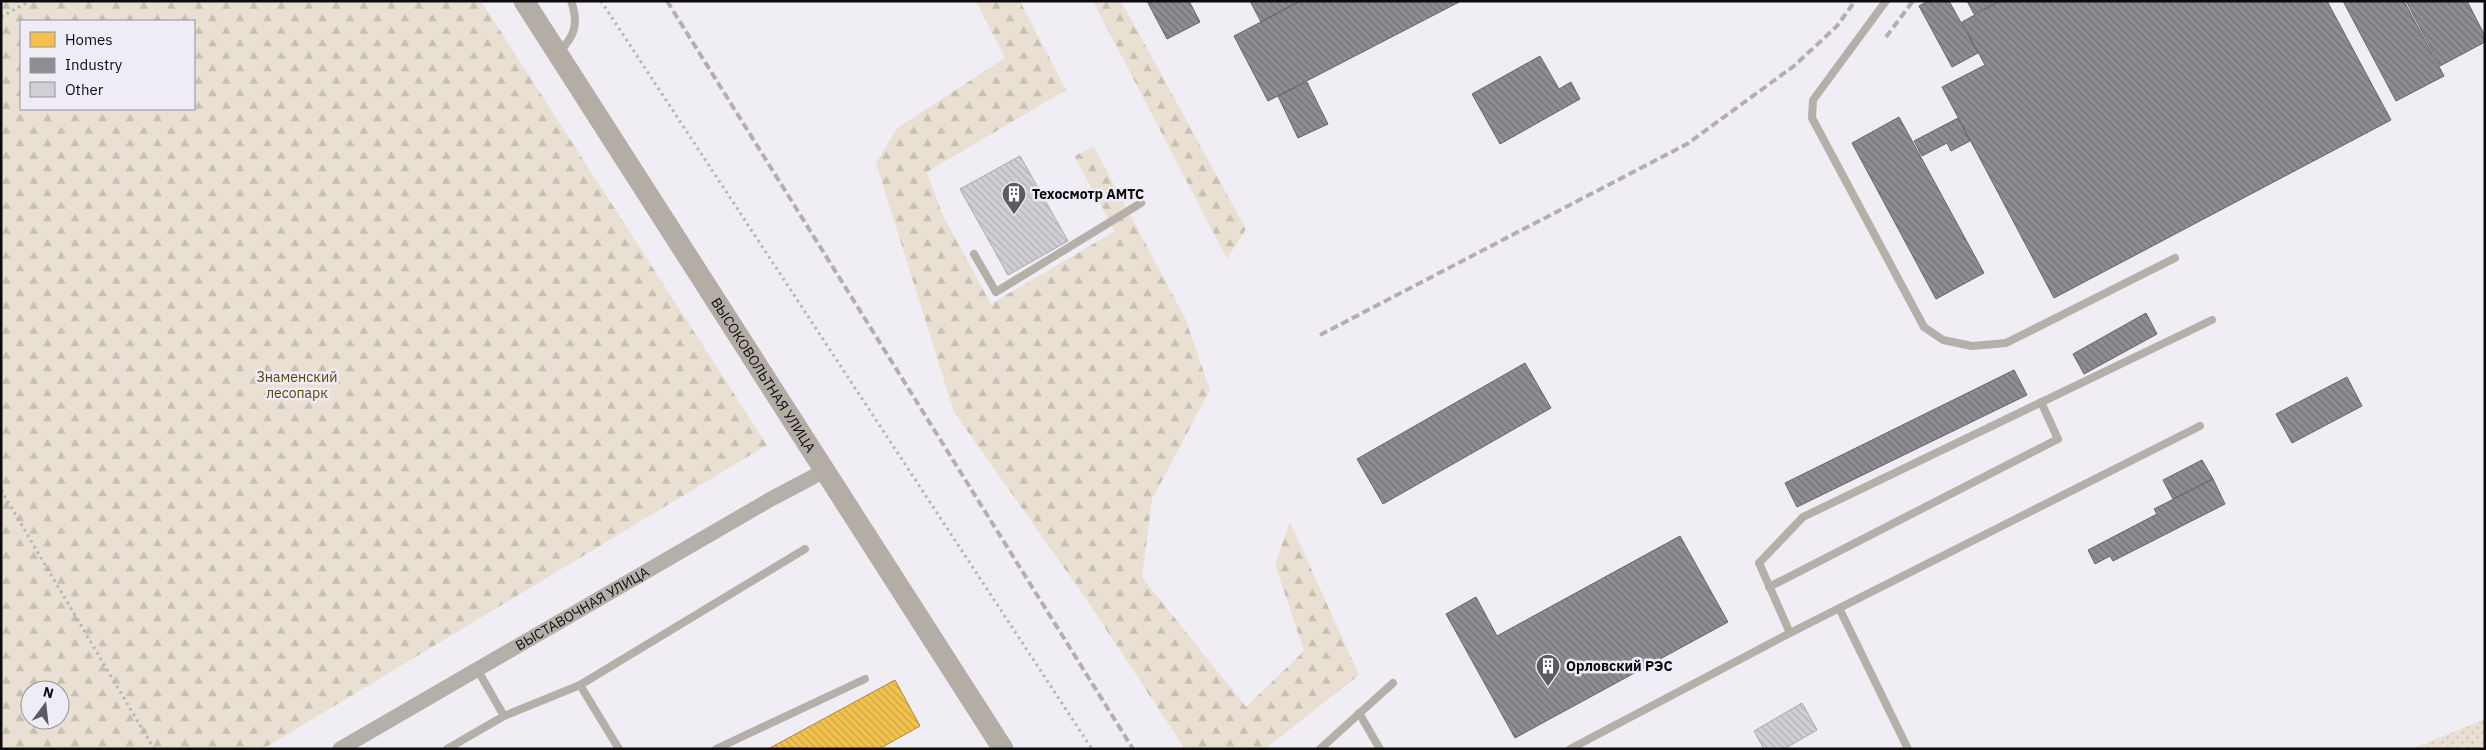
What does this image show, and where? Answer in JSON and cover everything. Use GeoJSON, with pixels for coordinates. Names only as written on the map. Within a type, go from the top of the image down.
{"type":"FeatureCollection","features":[{"type":"Feature","properties":{"kind":"main road","name":"ВЫСОКОВОЛЬТНАЯ УЛИЦА"},"geometry":{"type":"LineString","coordinates":[[524,1],[1003,749]]}},
{"type":"Feature","properties":{"kind":"street","name":"ВЫСТАВОЧНАЯ УЛИЦА"},"geometry":{"type":"LineString","coordinates":[[340,749],[771,499],[826,470]]}},
{"type":"Feature","properties":{"kind":"lane"},"geometry":{"type":"LineString","coordinates":[[558,53],[571,40],[575,14],[571,1]]}},
{"type":"Feature","properties":{"kind":"lane"},"geometry":{"type":"LineString","coordinates":[[1886,1],[1813,100],[1812,118],[1924,327],[1943,340],[1972,346],[2006,343],[2175,258]]}},
{"type":"Feature","properties":{"kind":"lane"},"geometry":{"type":"LineString","coordinates":[[974,254],[996,292],[1141,203]]}},
{"type":"Feature","properties":{"kind":"lane"},"geometry":{"type":"LineString","coordinates":[[1790,633],[1758,563],[1803,517],[2212,320]]}},
{"type":"Feature","properties":{"kind":"lane"},"geometry":{"type":"LineString","coordinates":[[1769,587],[2058,439],[2041,402]]}},
{"type":"Feature","properties":{"kind":"lane"},"geometry":{"type":"LineString","coordinates":[[1570,749],[1790,633],[2200,426]]}},
{"type":"Feature","properties":{"kind":"lane"},"geometry":{"type":"LineString","coordinates":[[448,749],[504,716],[580,685],[805,549]]}},
{"type":"Feature","properties":{"kind":"lane"},"geometry":{"type":"LineString","coordinates":[[1839,608],[1908,749]]}},
{"type":"Feature","properties":{"kind":"lane"},"geometry":{"type":"LineString","coordinates":[[477,669],[504,716]]}},
{"type":"Feature","properties":{"kind":"lane"},"geometry":{"type":"LineString","coordinates":[[716,749],[865,679]]}},
{"type":"Feature","properties":{"kind":"lane"},"geometry":{"type":"LineString","coordinates":[[1320,749],[1393,683]]}},
{"type":"Feature","properties":{"kind":"lane"},"geometry":{"type":"LineString","coordinates":[[580,685],[619,749]]}},
{"type":"Feature","properties":{"kind":"lane"},"geometry":{"type":"LineString","coordinates":[[1359,714],[1380,749]]}},
{"type":"Feature","properties":{"kind":"path"},"geometry":{"type":"LineString","coordinates":[[1,16],[30,1]]}},
{"type":"Feature","properties":{"kind":"path"},"geometry":{"type":"LineString","coordinates":[[601,1],[1092,749]]}},
{"type":"Feature","properties":{"kind":"path"},"geometry":{"type":"LineString","coordinates":[[1,490],[154,749]]}},
{"type":"Feature","properties":{"kind":"green space","name":"Знаменский лесопарк"},"geometry":{"type":"Polygon","coordinates":[[[1,1],[481,1],[767,445],[263,749],[1,749],[1,1]]]}},
{"type":"Feature","properties":{"kind":"green space"},"geometry":{"type":"Polygon","coordinates":[[[976,1],[1020,1],[1066,90],[927,172],[942,214],[991,304],[1115,231],[1074,156],[1094,147],[1185,318],[1210,390],[1152,499],[1142,577],[1246,707],[1304,651],[1275,564],[1290,522],[1359,675],[1266,748],[1185,749],[1084,596],[954,412],[876,163],[897,128],[1005,58],[976,1]]]}},
{"type":"Feature","properties":{"kind":"green space"},"geometry":{"type":"Polygon","coordinates":[[[1093,1],[1121,1],[1246,229],[1227,259],[1093,1]]]}},
{"type":"Feature","properties":{"kind":"green space"},"geometry":{"type":"Polygon","coordinates":[[[2485,719],[2485,749],[2412,749],[2485,719]]]}},
{"type":"Feature","properties":{"kind":"building: Homes"},"geometry":{"type":"Polygon","coordinates":[[[895,680],[920,726],[879,749],[768,749],[895,680]]]}},
{"type":"Feature","properties":{"kind":"building: Industry"},"geometry":{"type":"Polygon","coordinates":[[[1147,1],[1189,1],[1200,22],[1167,39],[1147,1]]]}},
{"type":"Feature","properties":{"kind":"building: Industry"},"geometry":{"type":"Polygon","coordinates":[[[1250,1],[1299,1],[1261,22],[1250,1]]]}},
{"type":"Feature","properties":{"kind":"building: Industry"},"geometry":{"type":"Polygon","coordinates":[[[1301,1],[1461,1],[1268,101],[1234,36],[1301,1]]]}},
{"type":"Feature","properties":{"kind":"building: Industry"},"geometry":{"type":"Polygon","coordinates":[[[1928,1],[1949,1],[1978,53],[1952,67],[1919,6],[1928,1]]]}},
{"type":"Feature","properties":{"kind":"building: Industry"},"geometry":{"type":"Polygon","coordinates":[[[1967,1],[1999,1],[1974,14],[1967,1]]]}},
{"type":"Feature","properties":{"kind":"building: Industry"},"geometry":{"type":"Polygon","coordinates":[[[2000,1],[2327,1],[2391,120],[2054,298],[1942,87],[1985,65],[1962,22],[2000,1]]]}},
{"type":"Feature","properties":{"kind":"building: Industry"},"geometry":{"type":"Polygon","coordinates":[[[2343,1],[2404,1],[2444,76],[2396,101],[2343,1]]]}},
{"type":"Feature","properties":{"kind":"building: Industry"},"geometry":{"type":"Polygon","coordinates":[[[2406,1],[2467,1],[2485,36],[2485,42],[2440,66],[2406,1]]]}},
{"type":"Feature","properties":{"kind":"building: Industry"},"geometry":{"type":"Polygon","coordinates":[[[1540,56],[1559,89],[1571,82],[1580,99],[1500,144],[1472,94],[1540,56]]]}},
{"type":"Feature","properties":{"kind":"building: Industry"},"geometry":{"type":"Polygon","coordinates":[[[1307,82],[1328,124],[1298,138],[1278,96],[1307,82]]]}},
{"type":"Feature","properties":{"kind":"building: Industry"},"geometry":{"type":"Polygon","coordinates":[[[1899,117],[1984,273],[1936,299],[1852,143],[1899,117]]]}},
{"type":"Feature","properties":{"kind":"building: Industry"},"geometry":{"type":"Polygon","coordinates":[[[1958,118],[1970,141],[1951,151],[1947,143],[1922,156],[1914,141],[1958,118]]]}},
{"type":"Feature","properties":{"kind":"building: Industry"},"geometry":{"type":"Polygon","coordinates":[[[2146,313],[2157,334],[2084,374],[2073,354],[2146,313]]]}},
{"type":"Feature","properties":{"kind":"building: Industry"},"geometry":{"type":"Polygon","coordinates":[[[1525,363],[1551,408],[1383,504],[1357,459],[1525,363]]]}},
{"type":"Feature","properties":{"kind":"building: Industry"},"geometry":{"type":"Polygon","coordinates":[[[2014,370],[2027,395],[1797,507],[1785,483],[2014,370]]]}},
{"type":"Feature","properties":{"kind":"building: Industry"},"geometry":{"type":"Polygon","coordinates":[[[2347,377],[2362,406],[2292,443],[2276,414],[2347,377]]]}},
{"type":"Feature","properties":{"kind":"building: Industry"},"geometry":{"type":"Polygon","coordinates":[[[2202,460],[2213,479],[2173,499],[2163,480],[2202,460]]]}},
{"type":"Feature","properties":{"kind":"building: Industry"},"geometry":{"type":"Polygon","coordinates":[[[2213,479],[2225,504],[2113,561],[2110,556],[2095,564],[2088,550],[2157,514],[2154,509],[2213,479]]]}},
{"type":"Feature","properties":{"kind":"building: Industry","name":"Орловский РЭС"},"geometry":{"type":"Polygon","coordinates":[[[1680,536],[1728,622],[1515,738],[1446,614],[1476,597],[1497,636],[1680,536]]]}},
{"type":"Feature","properties":{"kind":"building: Other","name":"Техосмотр АМТС"},"geometry":{"type":"Polygon","coordinates":[[[1020,156],[1068,241],[1008,275],[960,189],[1020,156]]]}},
{"type":"Feature","properties":{"kind":"building: Other"},"geometry":{"type":"Polygon","coordinates":[[[1802,703],[1817,730],[1784,749],[1764,749],[1754,731],[1802,703]]]}},
{"type":"Feature","properties":{"kind":"railway"},"geometry":{"type":"LineString","coordinates":[[667,1],[1133,749]]}},
{"type":"Feature","properties":{"kind":"railway"},"geometry":{"type":"LineString","coordinates":[[1320,335],[1687,144],[1794,66],[1837,26],[1855,1]]}},
{"type":"Feature","properties":{"kind":"railway"},"geometry":{"type":"LineString","coordinates":[[1886,37],[1913,1]]}},
{"type":"Feature","properties":{"kind":"place","name":"Техосмотр АМТС"},"geometry":{"type":"Point","coordinates":[1014,215]}},
{"type":"Feature","properties":{"kind":"place","name":"Орловский РЭС"},"geometry":{"type":"Point","coordinates":[1548,687]}}]}
